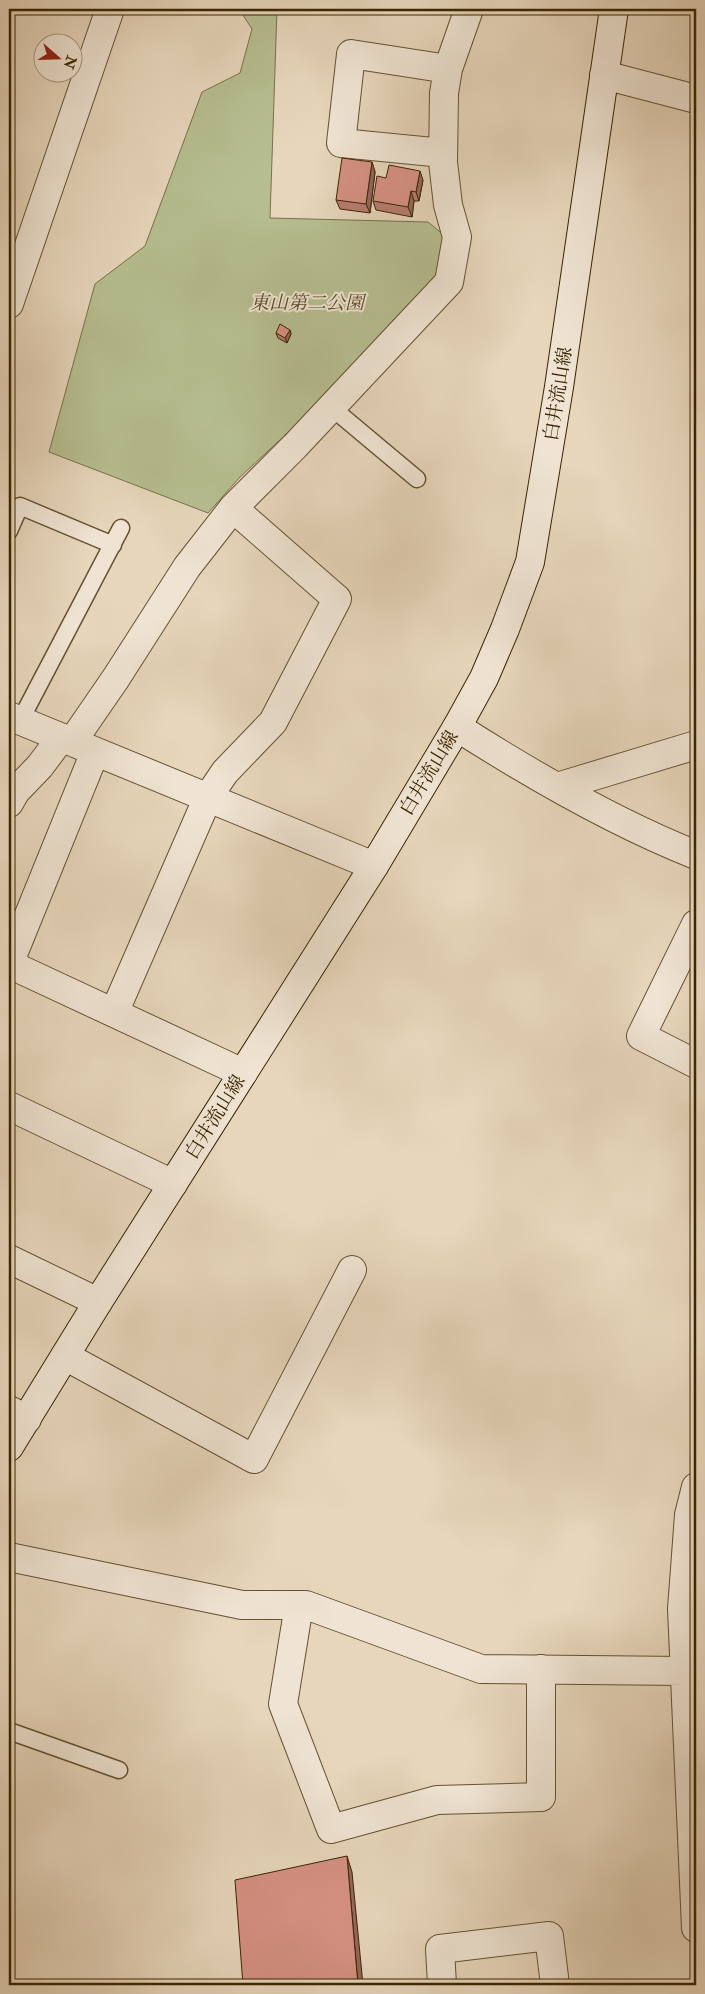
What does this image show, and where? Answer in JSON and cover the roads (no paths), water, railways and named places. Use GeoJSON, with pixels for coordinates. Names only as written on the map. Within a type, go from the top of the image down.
{"type":"FeatureCollection","features":[{"type":"Feature","properties":{"kind":"street"},"geometry":{"type":"LineString","coordinates":[[9,304],[110,9]]}},
{"type":"Feature","properties":{"kind":"street"},"geometry":{"type":"LineString","coordinates":[[243,1073],[9,964],[76,744],[187,566],[233,508],[449,282],[457,237],[448,205],[443,152],[444,93],[448,69],[469,9]]}},
{"type":"Feature","properties":{"kind":"street","name":"白井流山線"},"geometry":{"type":"LineString","coordinates":[[9,1447],[18,1414],[65,1356],[374,866],[484,678],[525,580],[530,562],[560,387],[614,9]]}},
{"type":"Feature","properties":{"kind":"street"},"geometry":{"type":"LineString","coordinates":[[443,152],[341,143],[351,54],[448,69]]}},
{"type":"Feature","properties":{"kind":"street"},"geometry":{"type":"LineString","coordinates":[[604,75],[696,100]]}},
{"type":"Feature","properties":{"kind":"street"},"geometry":{"type":"LineString","coordinates":[[114,1013],[208,797],[225,772],[273,722],[337,599],[233,508]]}},
{"type":"Feature","properties":{"kind":"street"},"geometry":{"type":"LineString","coordinates":[[14,719],[374,866]]}},
{"type":"Feature","properties":{"kind":"street"},"geometry":{"type":"LineString","coordinates":[[457,727],[530,773],[590,805],[696,855]]}},
{"type":"Feature","properties":{"kind":"street"},"geometry":{"type":"LineString","coordinates":[[9,803],[16,791],[40,766],[76,744]]}},
{"type":"Feature","properties":{"kind":"street"},"geometry":{"type":"LineString","coordinates":[[557,787],[696,745]]}},
{"type":"Feature","properties":{"kind":"street"},"geometry":{"type":"LineString","coordinates":[[696,924],[641,1036],[696,1064]]}},
{"type":"Feature","properties":{"kind":"street"},"geometry":{"type":"LineString","coordinates":[[9,1106],[173,1184]]}},
{"type":"Feature","properties":{"kind":"street"},"geometry":{"type":"LineString","coordinates":[[9,1259],[98,1302]]}},
{"type":"Feature","properties":{"kind":"street"},"geometry":{"type":"LineString","coordinates":[[65,1356],[254,1459],[352,1270]]}},
{"type":"Feature","properties":{"kind":"street"},"geometry":{"type":"LineString","coordinates":[[696,1487],[689,1515],[682,1609],[696,1928]]}},
{"type":"Feature","properties":{"kind":"street"},"geometry":{"type":"LineString","coordinates":[[9,1557],[242,1605],[306,1605],[481,1669],[685,1671]]}},
{"type":"Feature","properties":{"kind":"street"},"geometry":{"type":"LineString","coordinates":[[298,1605],[283,1704],[332,1829],[437,1800],[541,1797],[541,1669]]}},
{"type":"Feature","properties":{"kind":"street"},"geometry":{"type":"LineString","coordinates":[[442,1985],[440,1949],[549,1936],[555,1985]]}},
{"type":"Feature","properties":{"kind":"lane"},"geometry":{"type":"LineString","coordinates":[[330,407],[418,479]]}},
{"type":"Feature","properties":{"kind":"lane"},"geometry":{"type":"LineString","coordinates":[[9,531],[20,506],[113,545]]}},
{"type":"Feature","properties":{"kind":"lane"},"geometry":{"type":"LineString","coordinates":[[14,719],[122,528]]}},
{"type":"Feature","properties":{"kind":"lane"},"geometry":{"type":"LineString","coordinates":[[9,1731],[119,1770]]}},
{"type":"Feature","properties":{"kind":"park label","name":"東山第二公園"},"geometry":{"type":"Point","coordinates":[307,303]}}]}
